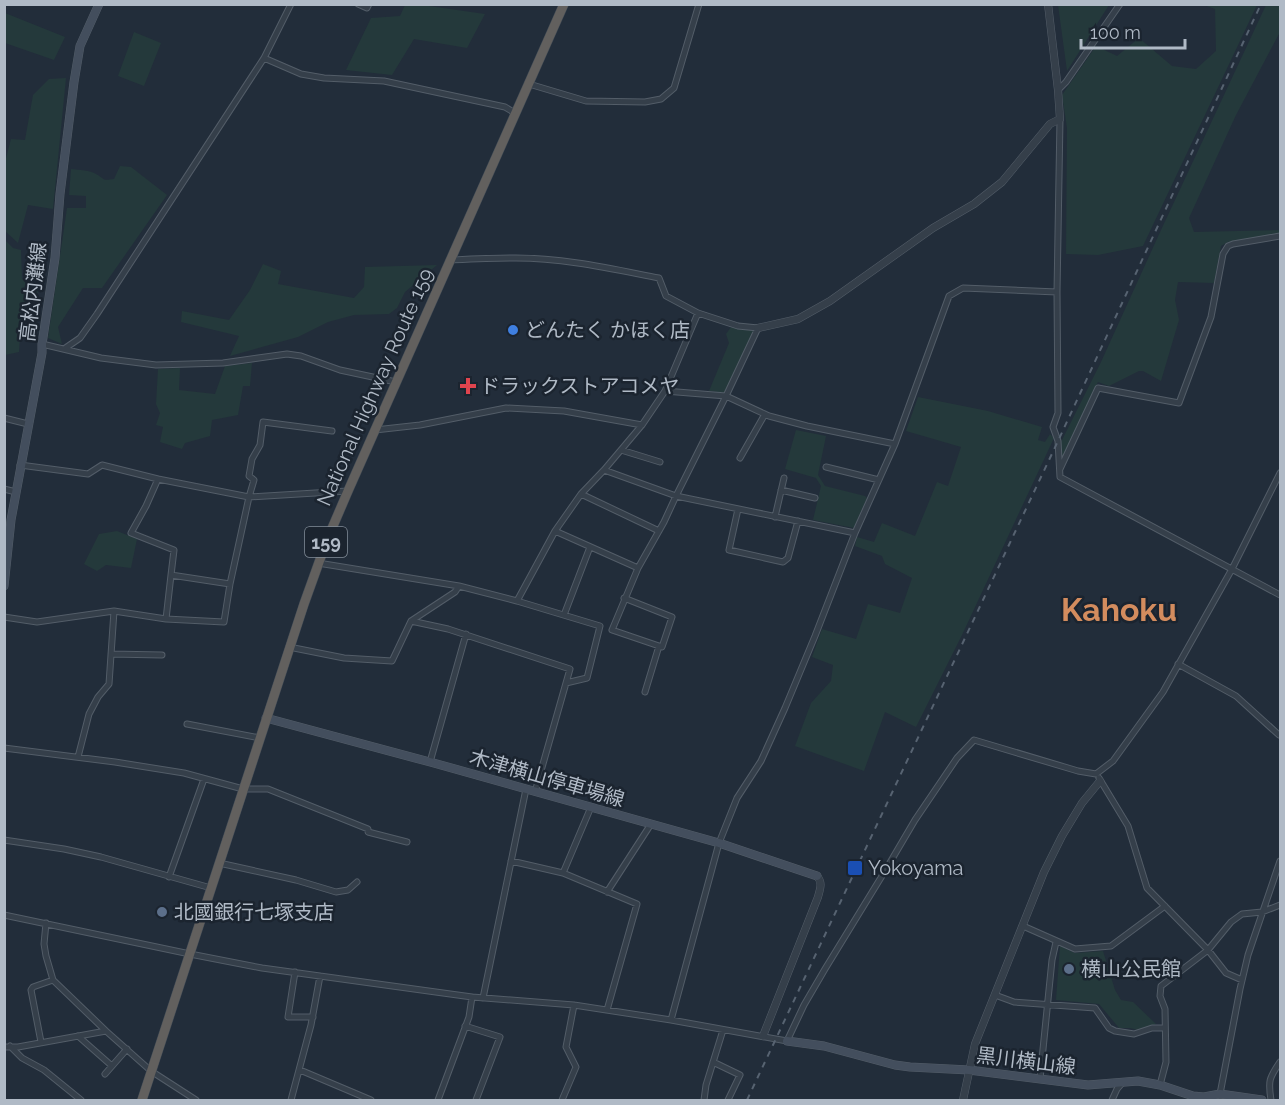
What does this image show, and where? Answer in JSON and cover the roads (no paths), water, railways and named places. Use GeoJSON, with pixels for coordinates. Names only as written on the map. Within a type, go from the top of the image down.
{"type":"FeatureCollection","features":[{"type":"Feature","properties":{"kind":"highway","name":"National Highway Route 159"},"geometry":{"type":"LineString","coordinates":[[142,1101],[318,563],[564,4]]}},
{"type":"Feature","properties":{"kind":"main road","name":"高松内灘線"},"geometry":{"type":"LineString","coordinates":[[4,586],[8,519],[42,353],[56,258],[60,194],[78,55],[99,4]]}},
{"type":"Feature","properties":{"kind":"main road","name":"木津横山停車場線"},"geometry":{"type":"LineString","coordinates":[[266,718],[719,843],[817,876]]}},
{"type":"Feature","properties":{"kind":"main road","name":"黒川横山線"},"geometry":{"type":"LineString","coordinates":[[787,1041],[824,1046],[910,1067],[969,1070],[1088,1085],[1138,1082],[1160,1085],[1204,1099],[1220,1094],[1262,1101]]}},
{"type":"Feature","properties":{"kind":"street"},"geometry":{"type":"LineString","coordinates":[[64,349],[80,338],[97,314],[264,58],[291,4]]}},
{"type":"Feature","properties":{"kind":"street"},"geometry":{"type":"LineString","coordinates":[[358,4],[367,8],[369,4]]}},
{"type":"Feature","properties":{"kind":"street"},"geometry":{"type":"LineString","coordinates":[[530,84],[586,101],[645,102],[661,99],[674,88],[699,4]]}},
{"type":"Feature","properties":{"kind":"street"},"geometry":{"type":"LineString","coordinates":[[1048,4],[1060,119],[1057,292],[1058,413],[1053,427],[1058,441],[1060,477],[1281,595]]}},
{"type":"Feature","properties":{"kind":"street"},"geometry":{"type":"LineString","coordinates":[[1058,90],[1066,82],[1120,4]]}},
{"type":"Feature","properties":{"kind":"street"},"geometry":{"type":"LineString","coordinates":[[264,58],[301,74],[324,78],[384,81],[505,107],[515,113]]}},
{"type":"Feature","properties":{"kind":"street"},"geometry":{"type":"LineString","coordinates":[[450,260],[517,258],[592,265],[659,278],[666,296],[698,313],[738,326],[758,328],[798,319],[830,301],[933,228],[974,204],[1002,182],[1050,124],[1060,119]]}},
{"type":"Feature","properties":{"kind":"street"},"geometry":{"type":"LineString","coordinates":[[1059,470],[1098,388],[1179,403],[1211,317],[1223,254],[1228,246],[1233,244],[1281,236]]}},
{"type":"Feature","properties":{"kind":"street"},"geometry":{"type":"LineString","coordinates":[[670,1020],[719,843],[737,798],[761,761],[785,708],[855,534],[895,444],[950,296],[963,288],[1057,292]]}},
{"type":"Feature","properties":{"kind":"street"},"geometry":{"type":"LineString","coordinates":[[517,601],[555,531],[581,494],[642,425],[665,392],[698,313]]}},
{"type":"Feature","properties":{"kind":"street"},"geometry":{"type":"LineString","coordinates":[[612,630],[638,568],[659,531],[758,328]]}},
{"type":"Feature","properties":{"kind":"street"},"geometry":{"type":"LineString","coordinates":[[42,344],[101,358],[156,365],[221,363],[287,354],[301,356],[340,370],[396,382]]}},
{"type":"Feature","properties":{"kind":"street"},"geometry":{"type":"LineString","coordinates":[[665,392],[726,396],[765,414],[807,426],[895,444]]}},
{"type":"Feature","properties":{"kind":"street"},"geometry":{"type":"LineString","coordinates":[[375,430],[420,425],[506,408],[564,411],[642,425]]}},
{"type":"Feature","properties":{"kind":"street"},"geometry":{"type":"LineString","coordinates":[[740,458],[765,414]]}},
{"type":"Feature","properties":{"kind":"street"},"geometry":{"type":"LineString","coordinates":[[4,418],[28,424]]}},
{"type":"Feature","properties":{"kind":"street"},"geometry":{"type":"LineString","coordinates":[[4,617],[37,622],[114,610],[166,619],[224,622],[254,480],[249,476],[252,459],[260,445],[263,422],[332,430]]}},
{"type":"Feature","properties":{"kind":"street"},"geometry":{"type":"LineString","coordinates":[[621,450],[660,462]]}},
{"type":"Feature","properties":{"kind":"street"},"geometry":{"type":"LineString","coordinates":[[20,465],[88,474],[102,465],[249,497],[348,491]]}},
{"type":"Feature","properties":{"kind":"street"},"geometry":{"type":"LineString","coordinates":[[826,467],[879,480]]}},
{"type":"Feature","properties":{"kind":"street"},"geometry":{"type":"LineString","coordinates":[[604,470],[676,496],[855,534]]}},
{"type":"Feature","properties":{"kind":"street"},"geometry":{"type":"LineString","coordinates":[[963,1101],[975,1044],[1044,872],[1062,836],[1098,777],[1113,761],[1162,692],[1232,569],[1281,474]]}},
{"type":"Feature","properties":{"kind":"street"},"geometry":{"type":"LineString","coordinates":[[158,478],[131,533],[174,550],[166,619]]}},
{"type":"Feature","properties":{"kind":"street"},"geometry":{"type":"LineString","coordinates":[[776,517],[784,478]]}},
{"type":"Feature","properties":{"kind":"street"},"geometry":{"type":"LineString","coordinates":[[4,489],[15,492]]}},
{"type":"Feature","properties":{"kind":"street"},"geometry":{"type":"LineString","coordinates":[[781,490],[815,498]]}},
{"type":"Feature","properties":{"kind":"street"},"geometry":{"type":"LineString","coordinates":[[581,494],[659,531]]}},
{"type":"Feature","properties":{"kind":"street"},"geometry":{"type":"LineString","coordinates":[[738,509],[729,550],[783,562],[788,558],[798,521]]}},
{"type":"Feature","properties":{"kind":"street"},"geometry":{"type":"LineString","coordinates":[[555,531],[638,568]]}},
{"type":"Feature","properties":{"kind":"street"},"geometry":{"type":"LineString","coordinates":[[564,615],[590,547]]}},
{"type":"Feature","properties":{"kind":"street"},"geometry":{"type":"LineString","coordinates":[[318,563],[459,586],[564,615],[662,647],[672,616],[624,598]]}},
{"type":"Feature","properties":{"kind":"street"},"geometry":{"type":"LineString","coordinates":[[171,575],[231,584]]}},
{"type":"Feature","properties":{"kind":"street"},"geometry":{"type":"LineString","coordinates":[[289,647],[344,658],[392,661],[411,621],[455,592],[459,586]]}},
{"type":"Feature","properties":{"kind":"street"},"geometry":{"type":"LineString","coordinates":[[78,757],[89,714],[98,697],[109,684],[114,610]]}},
{"type":"Feature","properties":{"kind":"street"},"geometry":{"type":"LineString","coordinates":[[411,621],[448,628],[570,669],[536,792]]}},
{"type":"Feature","properties":{"kind":"street"},"geometry":{"type":"LineString","coordinates":[[566,683],[587,678],[600,626]]}},
{"type":"Feature","properties":{"kind":"street"},"geometry":{"type":"LineString","coordinates":[[430,762],[466,634]]}},
{"type":"Feature","properties":{"kind":"street"},"geometry":{"type":"LineString","coordinates":[[645,692],[659,646]]}},
{"type":"Feature","properties":{"kind":"street"},"geometry":{"type":"LineString","coordinates":[[111,654],[162,656]]}},
{"type":"Feature","properties":{"kind":"street"},"geometry":{"type":"LineString","coordinates":[[1178,664],[1236,696],[1279,735]]}},
{"type":"Feature","properties":{"kind":"street"},"geometry":{"type":"LineString","coordinates":[[187,724],[260,738]]}},
{"type":"Feature","properties":{"kind":"street"},"geometry":{"type":"LineString","coordinates":[[4,915],[262,968],[472,997],[574,1005],[787,1041],[804,1005],[915,820],[957,758],[974,740],[1098,777],[1128,826],[1147,888],[1208,950],[1226,973],[1242,980]]}},
{"type":"Feature","properties":{"kind":"street"},"geometry":{"type":"LineString","coordinates":[[4,748],[184,773],[243,789],[268,789],[368,829],[368,832],[407,842]]}},
{"type":"Feature","properties":{"kind":"street"},"geometry":{"type":"LineString","coordinates":[[168,877],[204,779]]}},
{"type":"Feature","properties":{"kind":"street"},"geometry":{"type":"LineString","coordinates":[[483,998],[525,789]]}},
{"type":"Feature","properties":{"kind":"street"},"geometry":{"type":"LineString","coordinates":[[563,873],[591,807]]}},
{"type":"Feature","properties":{"kind":"street"},"geometry":{"type":"LineString","coordinates":[[607,892],[651,824]]}},
{"type":"Feature","properties":{"kind":"street"},"geometry":{"type":"LineString","coordinates":[[4,840],[101,857],[211,888]]}},
{"type":"Feature","properties":{"kind":"street"},"geometry":{"type":"LineString","coordinates":[[511,861],[563,873],[637,904],[607,1010]]}},
{"type":"Feature","properties":{"kind":"street"},"geometry":{"type":"LineString","coordinates":[[1220,1094],[1248,955],[1281,861]]}},
{"type":"Feature","properties":{"kind":"street"},"geometry":{"type":"LineString","coordinates":[[219,863],[296,880],[336,892],[348,890],[357,882]]}},
{"type":"Feature","properties":{"kind":"street"},"geometry":{"type":"LineString","coordinates":[[763,1036],[818,897],[821,885],[817,876]]}},
{"type":"Feature","properties":{"kind":"street"},"geometry":{"type":"LineString","coordinates":[[1160,1085],[1166,1062],[1161,987],[1208,950],[1231,922],[1242,914],[1262,912],[1281,905]]}},
{"type":"Feature","properties":{"kind":"street"},"geometry":{"type":"LineString","coordinates":[[1023,926],[1074,949],[1111,946],[1165,906]]}},
{"type":"Feature","properties":{"kind":"street"},"geometry":{"type":"LineString","coordinates":[[46,923],[44,944],[53,980],[151,1071],[196,1101]]}},
{"type":"Feature","properties":{"kind":"street"},"geometry":{"type":"LineString","coordinates":[[1040,1078],[1052,960],[1056,942]]}},
{"type":"Feature","properties":{"kind":"street"},"geometry":{"type":"LineString","coordinates":[[295,972],[288,1017],[313,1017]]}},
{"type":"Feature","properties":{"kind":"street"},"geometry":{"type":"LineString","coordinates":[[291,1101],[313,1017],[320,976]]}},
{"type":"Feature","properties":{"kind":"street"},"geometry":{"type":"LineString","coordinates":[[40,1042],[32,990],[33,987],[53,980]]}},
{"type":"Feature","properties":{"kind":"street"},"geometry":{"type":"LineString","coordinates":[[995,995],[1014,1002],[1095,1008],[1109,1028],[1115,1031],[1134,1034],[1152,1028],[1165,1028]]}},
{"type":"Feature","properties":{"kind":"street"},"geometry":{"type":"LineString","coordinates":[[438,1101],[469,1017],[472,997]]}},
{"type":"Feature","properties":{"kind":"street"},"geometry":{"type":"LineString","coordinates":[[562,1101],[576,1067],[566,1047],[574,1005]]}},
{"type":"Feature","properties":{"kind":"street"},"geometry":{"type":"LineString","coordinates":[[465,1026],[500,1038],[476,1101]]}},
{"type":"Feature","properties":{"kind":"street"},"geometry":{"type":"LineString","coordinates":[[704,1101],[706,1085],[723,1029]]}},
{"type":"Feature","properties":{"kind":"street"},"geometry":{"type":"LineString","coordinates":[[7,1046],[18,1047],[106,1031]]}},
{"type":"Feature","properties":{"kind":"street"},"geometry":{"type":"LineString","coordinates":[[78,1036],[112,1066]]}},
{"type":"Feature","properties":{"kind":"street"},"geometry":{"type":"LineString","coordinates":[[7,1046],[22,1058],[44,1070],[81,1101]]}},
{"type":"Feature","properties":{"kind":"street"},"geometry":{"type":"LineString","coordinates":[[18,1047],[22,1058]]}},
{"type":"Feature","properties":{"kind":"street"},"geometry":{"type":"LineString","coordinates":[[105,1074],[127,1049]]}},
{"type":"Feature","properties":{"kind":"street"},"geometry":{"type":"LineString","coordinates":[[713,1062],[740,1075],[728,1101]]}},
{"type":"Feature","properties":{"kind":"street"},"geometry":{"type":"LineString","coordinates":[[1271,1101],[1269,1089],[1271,1074],[1281,1062]]}},
{"type":"Feature","properties":{"kind":"street"},"geometry":{"type":"LineString","coordinates":[[300,1070],[371,1101]]}},
{"type":"Feature","properties":{"kind":"street"},"geometry":{"type":"LineString","coordinates":[[1112,1101],[1117,1089],[1124,1082]]}},
{"type":"Feature","properties":{"kind":"railway"},"geometry":{"type":"LineString","coordinates":[[747,1100],[1261,4]]}},
{"type":"Feature","properties":{"kind":"place","name":"どんたく かほく店"},"geometry":{"type":"Point","coordinates":[513,330]}},
{"type":"Feature","properties":{"kind":"place","name":"ドラックストアコメヤ"},"geometry":{"type":"Point","coordinates":[468,386]}},
{"type":"Feature","properties":{"kind":"place","name":"Yokoyama"},"geometry":{"type":"Point","coordinates":[855,868]}},
{"type":"Feature","properties":{"kind":"place","name":"北國銀行七塚支店"},"geometry":{"type":"Point","coordinates":[162,912]}},
{"type":"Feature","properties":{"kind":"place","name":"横山公民館"},"geometry":{"type":"Point","coordinates":[1069,969]}},
{"type":"Feature","properties":{"kind":"district","name":"Kahoku"},"geometry":{"type":"Point","coordinates":[1119,609]}}]}
